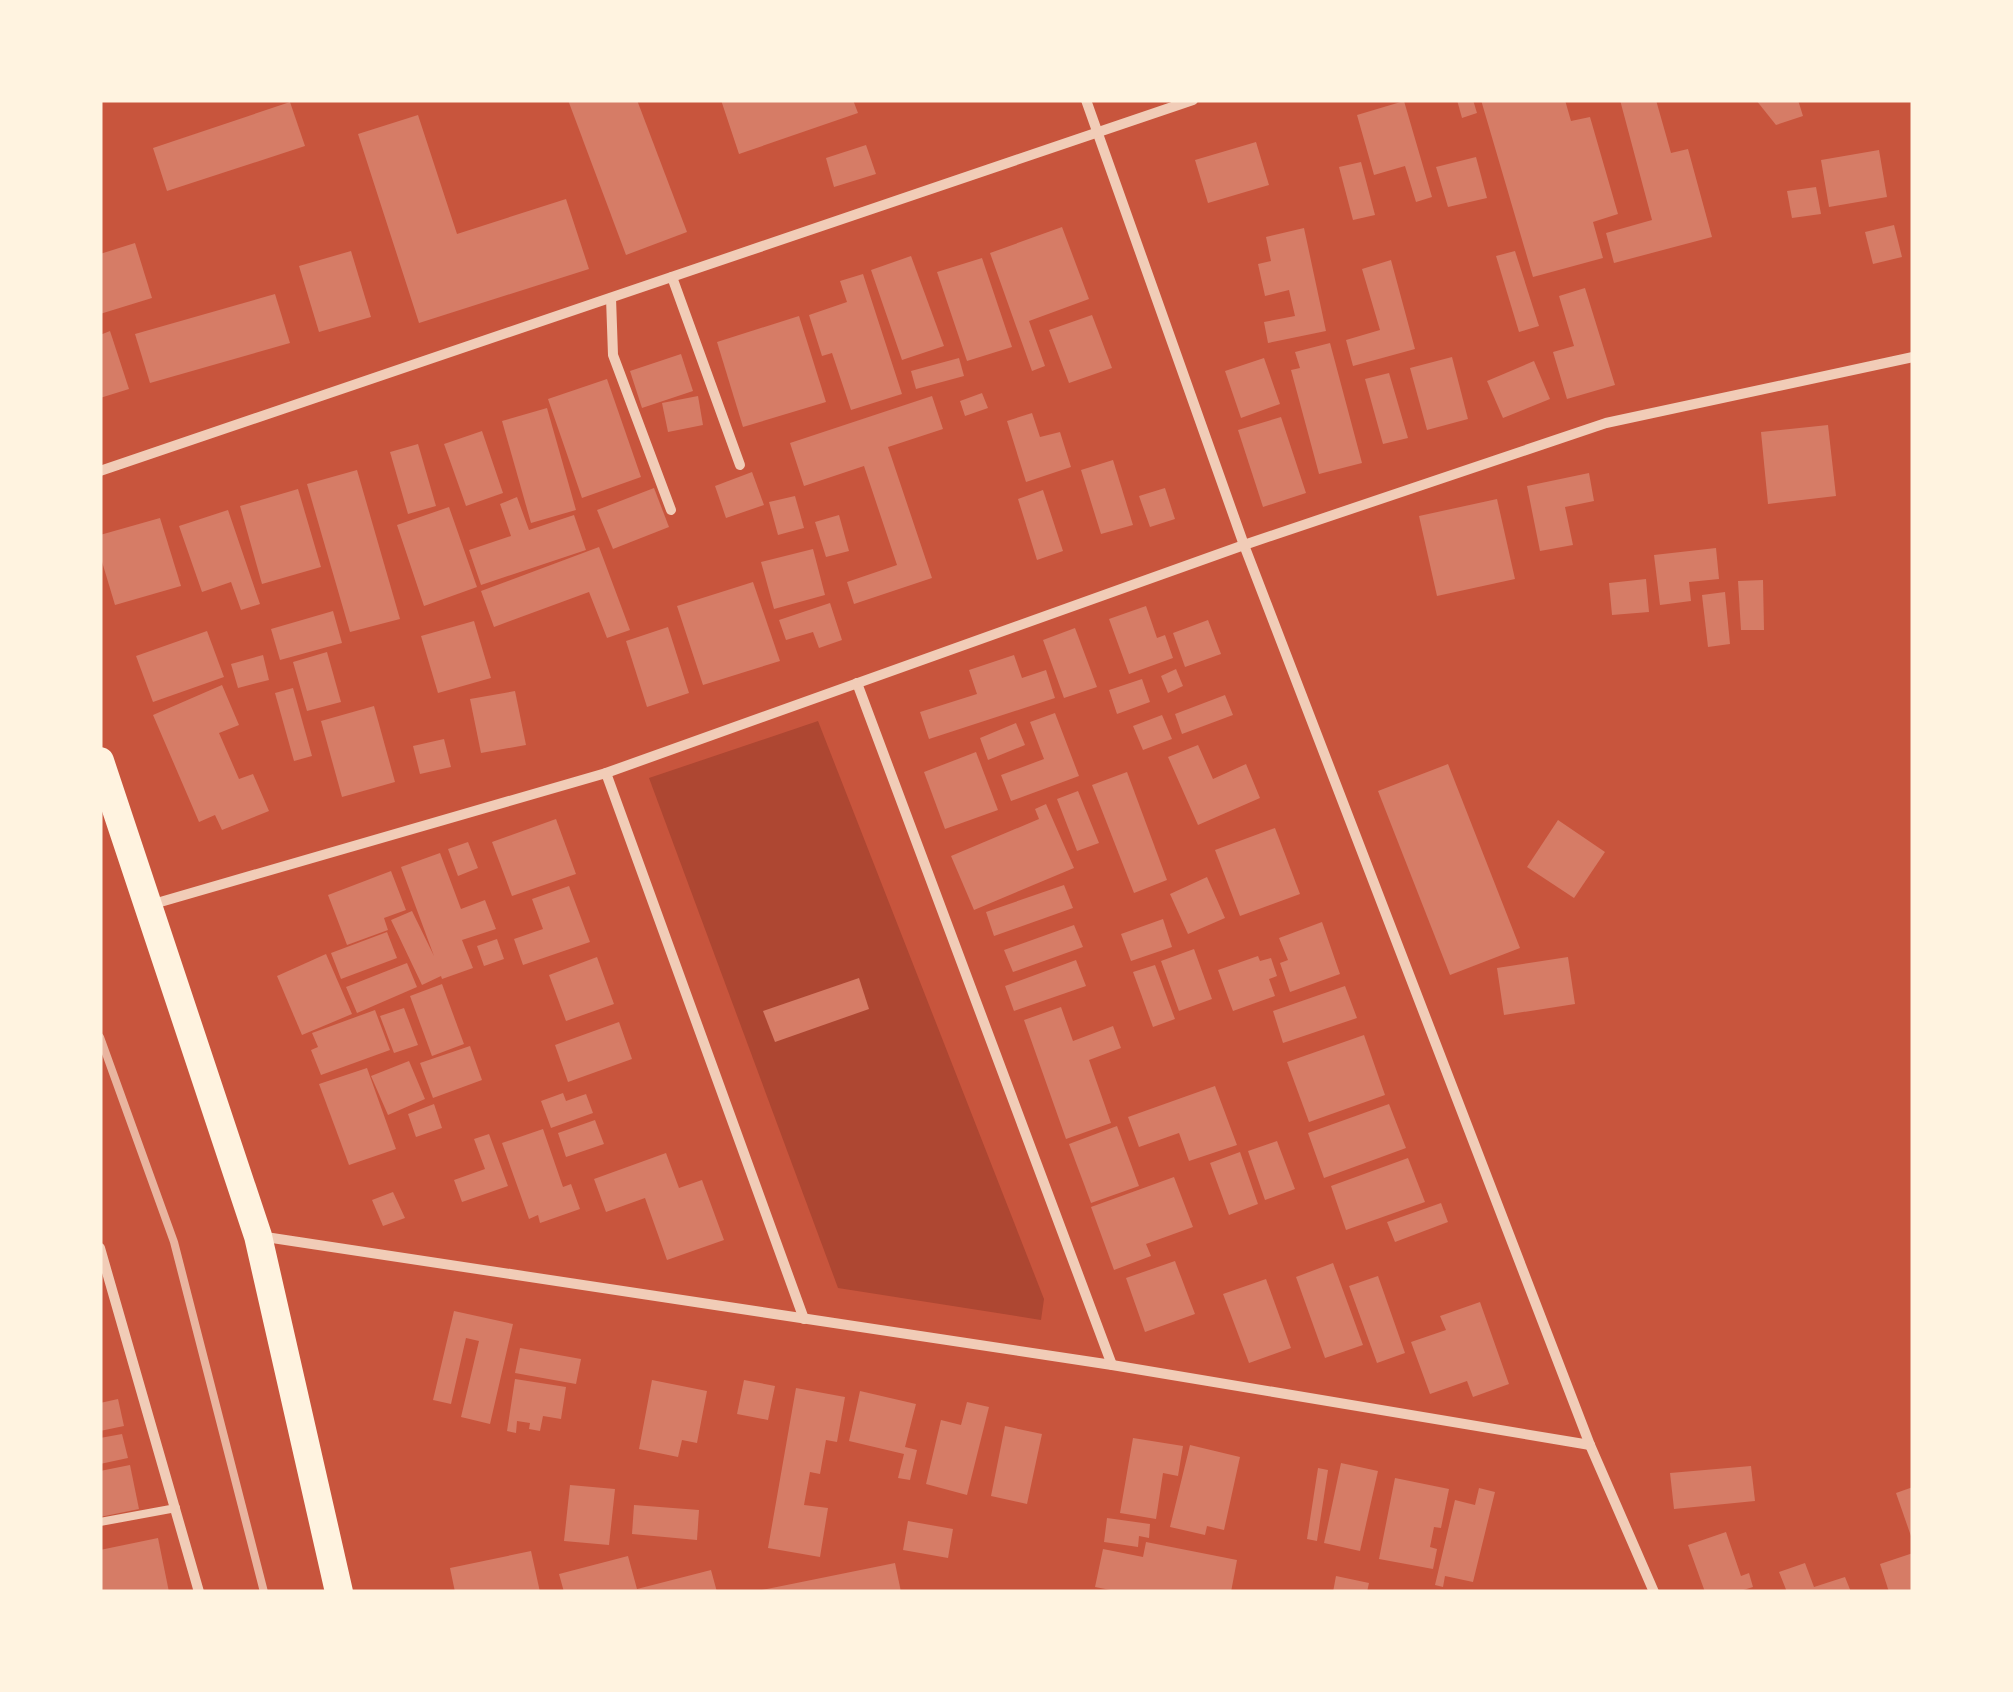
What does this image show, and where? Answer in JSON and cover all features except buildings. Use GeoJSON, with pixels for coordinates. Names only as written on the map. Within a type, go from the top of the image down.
{"type":"FeatureCollection","features":[{"type":"Feature","properties":{"kind":"highway"},"geometry":{"type":"LineString","coordinates":[[100,761],[258,1236],[339,1592]]}},
{"type":"Feature","properties":{"kind":"street"},"geometry":{"type":"LineString","coordinates":[[1086,100],[1244,545],[1590,1445],[1654,1592]]}},
{"type":"Feature","properties":{"kind":"street"},"geometry":{"type":"LineString","coordinates":[[100,471],[1192,100]]}},
{"type":"Feature","properties":{"kind":"street"},"geometry":{"type":"LineString","coordinates":[[672,276],[740,464]]}},
{"type":"Feature","properties":{"kind":"street"},"geometry":{"type":"LineString","coordinates":[[611,298],[613,355],[671,510]]}},
{"type":"Feature","properties":{"kind":"street"},"geometry":{"type":"LineString","coordinates":[[149,905],[606,773],[1244,545],[1606,423],[1913,357]]}},
{"type":"Feature","properties":{"kind":"street"},"geometry":{"type":"LineString","coordinates":[[857,682],[1112,1365]]}},
{"type":"Feature","properties":{"kind":"street"},"geometry":{"type":"LineString","coordinates":[[606,773],[804,1319]]}},
{"type":"Feature","properties":{"kind":"street"},"geometry":{"type":"LineString","coordinates":[[258,1236],[1112,1365],[1590,1445]]}},
{"type":"Feature","properties":{"kind":"street"},"geometry":{"type":"LineString","coordinates":[[100,1248],[199,1592]]}},
{"type":"Feature","properties":{"kind":"lane"},"geometry":{"type":"LineString","coordinates":[[100,1522],[176,1508]]}},
{"type":"Feature","properties":{"kind":"shaded area"},"geometry":{"type":"Polygon","coordinates":[[[818,721],[1044,1299],[1041,1320],[838,1288],[649,778],[818,721]]]}},
{"type":"Feature","properties":{"kind":"railway"},"geometry":{"type":"LineString","coordinates":[[100,1037],[174,1242],[264,1592]]}}]}
